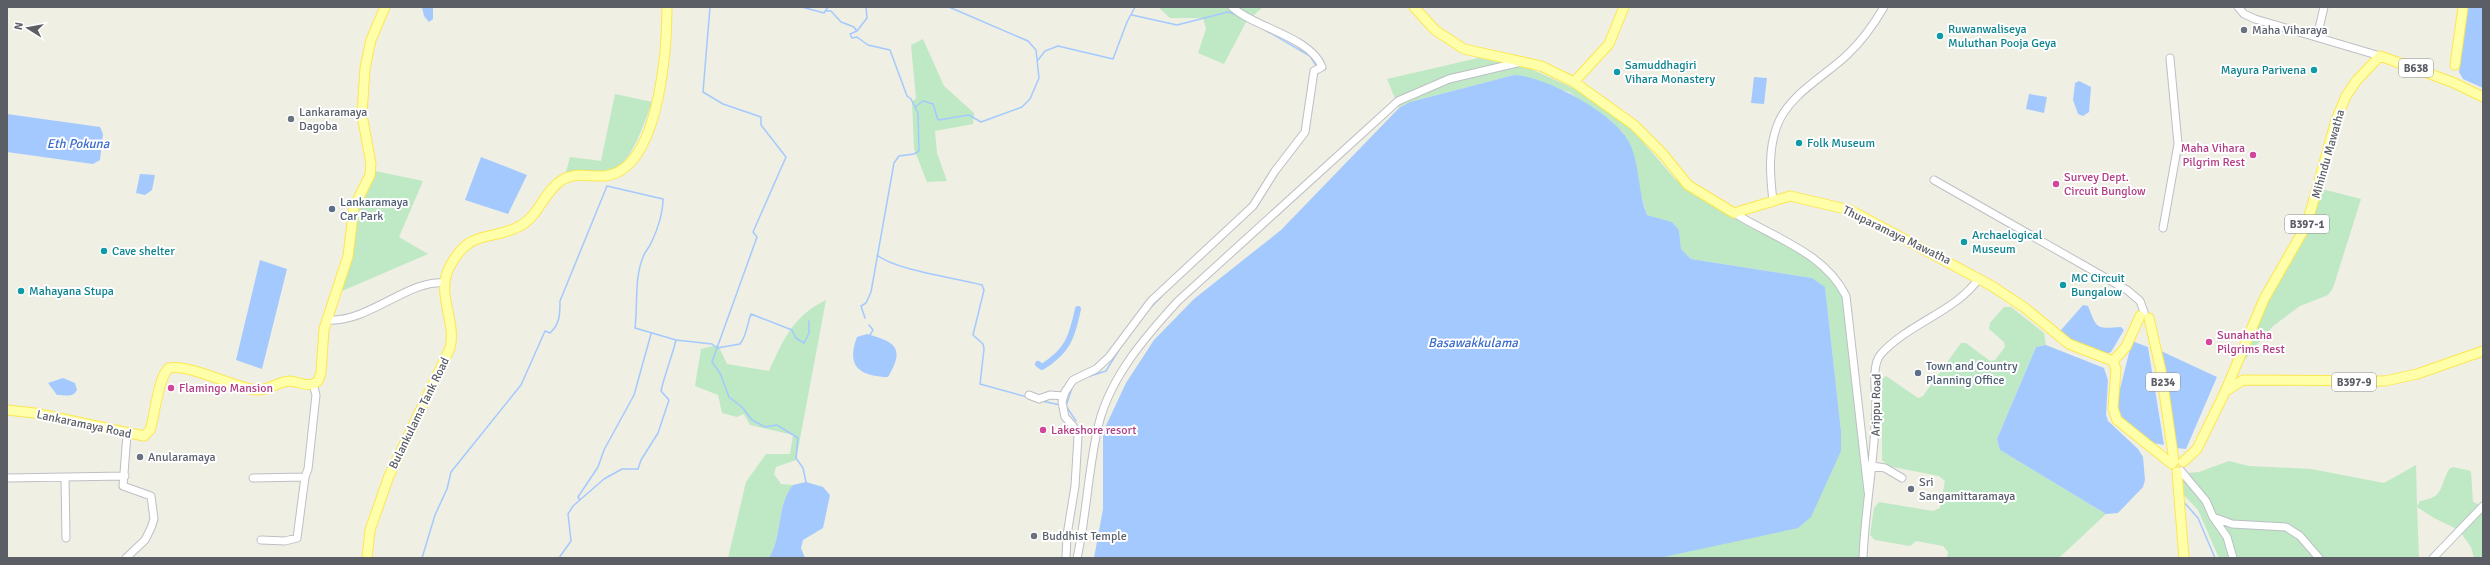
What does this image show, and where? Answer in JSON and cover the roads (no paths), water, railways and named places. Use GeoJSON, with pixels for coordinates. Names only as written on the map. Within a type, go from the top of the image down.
{"type":"FeatureCollection","features":[{"type":"Feature","properties":{"kind":"main road"},"geometry":{"type":"LineString","coordinates":[[313,384],[318,381],[321,373],[322,340],[348,256],[354,208],[370,175],[371,164],[363,121],[365,68],[370,40],[385,7]]}},
{"type":"Feature","properties":{"kind":"main road","name":"Bulankulama Tank Road"},"geometry":{"type":"LineString","coordinates":[[367,558],[370,530],[389,476],[450,348],[452,327],[444,299],[444,283],[450,266],[465,247],[482,236],[522,226],[532,216],[559,182],[576,175],[609,176],[619,172],[630,162],[645,137],[658,101],[665,60],[667,7]]}},
{"type":"Feature","properties":{"kind":"main road"},"geometry":{"type":"LineString","coordinates":[[1414,7],[1434,30],[1464,49],[1546,68],[1574,82],[1634,125],[1663,154],[1688,185],[1734,213]]}},
{"type":"Feature","properties":{"kind":"main road"},"geometry":{"type":"LineString","coordinates":[[1574,82],[1609,44],[1624,7]]}},
{"type":"Feature","properties":{"kind":"main road"},"geometry":{"type":"LineString","coordinates":[[2455,65],[2463,7]]}},
{"type":"Feature","properties":{"kind":"main road","name":"B638"},"geometry":{"type":"LineString","coordinates":[[2380,56],[2452,82],[2483,97]]}},
{"type":"Feature","properties":{"kind":"main road","name":"Mihindu Mawatha"},"geometry":{"type":"LineString","coordinates":[[2178,466],[2197,449],[2225,392],[2264,299],[2307,224],[2342,105],[2357,80],[2380,56]]}},
{"type":"Feature","properties":{"kind":"main road","name":"Thuparamaya Mawatha"},"geometry":{"type":"LineString","coordinates":[[1734,213],[1785,197],[1795,197],[1850,210],[1979,278],[2021,304],[2069,344],[2113,361]]}},
{"type":"Feature","properties":{"kind":"main road"},"geometry":{"type":"LineString","coordinates":[[2144,319],[2126,347],[2113,361],[2116,369],[2113,408],[2117,420],[2178,466]]}},
{"type":"Feature","properties":{"kind":"main road","name":"B234"},"geometry":{"type":"LineString","coordinates":[[2144,319],[2161,371],[2178,466],[2184,558]]}},
{"type":"Feature","properties":{"kind":"main road","name":"B397-9"},"geometry":{"type":"LineString","coordinates":[[2225,392],[2239,381],[2249,380],[2385,381],[2417,374],[2483,351]]}},
{"type":"Feature","properties":{"kind":"main road","name":"Lankaramaya Road"},"geometry":{"type":"LineString","coordinates":[[7,410],[34,413],[127,434],[144,436],[148,433],[164,375],[169,368],[196,372],[257,390],[289,381],[313,384]]}},
{"type":"Feature","properties":{"kind":"street"},"geometry":{"type":"LineString","coordinates":[[1066,558],[1067,535],[1075,486],[1078,436],[1073,426],[1065,417],[1062,402],[1063,396],[1073,380],[1096,369],[1109,357],[1151,301],[1253,206],[1275,171],[1305,132],[1314,71],[1322,67],[1319,60],[1315,54],[1232,7]]}},
{"type":"Feature","properties":{"kind":"street"},"geometry":{"type":"LineString","coordinates":[[1772,201],[1769,164],[1777,125],[1797,96],[1847,55],[1864,38],[1884,7]]}},
{"type":"Feature","properties":{"kind":"street"},"geometry":{"type":"LineString","coordinates":[[2238,7],[2247,16],[2314,36],[2324,7]]}},
{"type":"Feature","properties":{"kind":"street","name":"B638"},"geometry":{"type":"LineString","coordinates":[[2314,36],[2380,56]]}},
{"type":"Feature","properties":{"kind":"street"},"geometry":{"type":"LineString","coordinates":[[2163,228],[2178,144],[2170,58]]}},
{"type":"Feature","properties":{"kind":"street"},"geometry":{"type":"LineString","coordinates":[[1077,558],[1086,490],[1099,422],[1109,395],[1121,372],[1169,311],[1398,101],[1449,79],[1523,62]]}},
{"type":"Feature","properties":{"kind":"street"},"geometry":{"type":"LineString","coordinates":[[1934,180],[2127,290],[2140,301],[2144,319]]}},
{"type":"Feature","properties":{"kind":"street"},"geometry":{"type":"LineString","coordinates":[[1734,213],[1810,255],[1838,280],[1846,296],[1868,492]]}},
{"type":"Feature","properties":{"kind":"street","name":"Arippu Road"},"geometry":{"type":"LineString","coordinates":[[1864,558],[1868,492],[1876,437],[1875,372],[1880,355],[1906,332],[1970,291],[1979,278]]}},
{"type":"Feature","properties":{"kind":"street"},"geometry":{"type":"LineString","coordinates":[[327,320],[339,320],[375,309],[427,284],[444,283]]}},
{"type":"Feature","properties":{"kind":"street"},"geometry":{"type":"LineString","coordinates":[[261,540],[285,541],[297,538],[305,477],[308,469],[316,395],[313,384]]}},
{"type":"Feature","properties":{"kind":"street"},"geometry":{"type":"LineString","coordinates":[[1029,396],[1039,399],[1050,395],[1063,396]]}},
{"type":"Feature","properties":{"kind":"street"},"geometry":{"type":"LineString","coordinates":[[126,558],[145,540],[154,519],[153,498],[124,488],[127,434]]}},
{"type":"Feature","properties":{"kind":"street"},"geometry":{"type":"LineString","coordinates":[[1872,466],[1885,468],[1902,478]]}},
{"type":"Feature","properties":{"kind":"street"},"geometry":{"type":"LineString","coordinates":[[2178,466],[2206,501],[2213,517],[2226,538],[2233,558]]}},
{"type":"Feature","properties":{"kind":"street"},"geometry":{"type":"LineString","coordinates":[[7,478],[125,476]]}},
{"type":"Feature","properties":{"kind":"street"},"geometry":{"type":"LineString","coordinates":[[253,478],[305,477]]}},
{"type":"Feature","properties":{"kind":"street"},"geometry":{"type":"LineString","coordinates":[[65,478],[66,538]]}},
{"type":"Feature","properties":{"kind":"street"},"geometry":{"type":"LineString","coordinates":[[2433,558],[2483,506]]}},
{"type":"Feature","properties":{"kind":"street"},"geometry":{"type":"LineString","coordinates":[[2213,517],[2232,524],[2286,527],[2300,536],[2319,558]]}},
{"type":"Feature","properties":{"kind":"water"},"geometry":{"type":"Polygon","coordinates":[[[422,7],[433,7],[433,19],[429,22],[424,16],[422,7]]]}},
{"type":"Feature","properties":{"kind":"water"},"geometry":{"type":"Polygon","coordinates":[[[2468,7],[2483,7],[2483,88],[2463,79],[2459,72],[2468,7]]]}},
{"type":"Feature","properties":{"kind":"water","name":"Basawakkulama"},"geometry":{"type":"Polygon","coordinates":[[[1514,75],[1528,77],[1544,82],[1562,90],[1598,111],[1613,122],[1624,134],[1634,154],[1642,198],[1647,215],[1672,222],[1679,230],[1681,249],[1691,259],[1812,278],[1825,287],[1841,431],[1841,451],[1811,517],[1798,528],[1659,558],[1094,558],[1103,509],[1103,432],[1126,383],[1154,340],[1194,299],[1281,230],[1399,108],[1410,102],[1514,75]]]}},
{"type":"Feature","properties":{"kind":"water"},"geometry":{"type":"Polygon","coordinates":[[[1754,77],[1767,78],[1764,104],[1751,103],[1754,77]]]}},
{"type":"Feature","properties":{"kind":"water"},"geometry":{"type":"Polygon","coordinates":[[[2079,81],[2091,87],[2089,112],[2083,116],[2078,114],[2073,100],[2075,83],[2079,81]]]}},
{"type":"Feature","properties":{"kind":"water"},"geometry":{"type":"Polygon","coordinates":[[[2029,94],[2047,97],[2044,113],[2026,109],[2029,94]]]}},
{"type":"Feature","properties":{"kind":"water","name":"Eth Pokuna"},"geometry":{"type":"Polygon","coordinates":[[[7,114],[100,127],[103,134],[100,160],[93,164],[7,152],[7,114]]]}},
{"type":"Feature","properties":{"kind":"water"},"geometry":{"type":"Polygon","coordinates":[[[481,157],[527,175],[508,214],[465,200],[481,157]]]}},
{"type":"Feature","properties":{"kind":"water"},"geometry":{"type":"Polygon","coordinates":[[[140,174],[155,175],[152,190],[145,195],[136,193],[140,174]]]}},
{"type":"Feature","properties":{"kind":"water"},"geometry":{"type":"Polygon","coordinates":[[[260,260],[287,269],[262,369],[236,360],[260,260]]]}},
{"type":"Feature","properties":{"kind":"water"},"geometry":{"type":"Polygon","coordinates":[[[2083,305],[2088,306],[2093,319],[2098,326],[2107,328],[2121,327],[2124,330],[2111,352],[2106,354],[2062,336],[2061,330],[2083,305]]]}},
{"type":"Feature","properties":{"kind":"water"},"geometry":{"type":"Polygon","coordinates":[[[867,334],[891,343],[895,348],[896,359],[888,377],[863,372],[854,362],[853,355],[857,337],[867,334]]]}},
{"type":"Feature","properties":{"kind":"water"},"geometry":{"type":"Polygon","coordinates":[[[2132,341],[2148,347],[2164,445],[2153,443],[2118,419],[2115,409],[2132,341]]]}},
{"type":"Feature","properties":{"kind":"water"},"geometry":{"type":"Polygon","coordinates":[[[2046,345],[2104,368],[2108,380],[2106,415],[2108,421],[2138,449],[2143,457],[2145,480],[2143,487],[2118,513],[2106,514],[2000,450],[1997,439],[2036,347],[2046,345]]]}},
{"type":"Feature","properties":{"kind":"water"},"geometry":{"type":"Polygon","coordinates":[[[2161,351],[2217,377],[2186,449],[2176,448],[2161,351]]]}},
{"type":"Feature","properties":{"kind":"water"},"geometry":{"type":"Polygon","coordinates":[[[63,378],[75,383],[77,390],[75,393],[68,396],[57,395],[48,383],[63,378]]]}},
{"type":"Feature","properties":{"kind":"water"},"geometry":{"type":"Polygon","coordinates":[[[806,482],[823,487],[830,495],[823,528],[803,540],[801,548],[805,558],[769,558],[776,540],[784,502],[788,493],[793,485],[806,482]]]}},
{"type":"Feature","properties":{"kind":"waterway"},"geometry":{"type":"LineString","coordinates":[[710,7],[703,92],[723,104],[761,117],[761,125],[786,157],[753,232],[757,237],[712,362],[720,373],[729,397],[742,407],[752,420],[765,427],[777,425],[798,438],[796,458],[803,468],[806,482]]}},
{"type":"Feature","properties":{"kind":"waterway"},"geometry":{"type":"LineString","coordinates":[[802,7],[824,13],[828,7]]}},
{"type":"Feature","properties":{"kind":"waterway"},"geometry":{"type":"LineString","coordinates":[[866,7],[867,18],[857,31],[850,34],[852,38],[857,37],[868,45],[890,50],[907,96],[911,99],[915,107],[923,101],[933,104],[938,120],[969,115],[981,122],[1022,107],[1030,99],[1039,78],[1036,50],[1028,41],[949,7]]}},
{"type":"Feature","properties":{"kind":"waterway"},"geometry":{"type":"LineString","coordinates":[[1038,60],[1045,51],[1058,46],[1113,59],[1127,22],[1135,7]]}},
{"type":"Feature","properties":{"kind":"waterway"},"geometry":{"type":"LineString","coordinates":[[825,11],[831,11],[841,22],[854,27],[856,30]]}},
{"type":"Feature","properties":{"kind":"waterway"},"geometry":{"type":"LineString","coordinates":[[1132,15],[1177,25],[1228,12],[1237,15]]}},
{"type":"Feature","properties":{"kind":"waterway"},"geometry":{"type":"LineString","coordinates":[[1267,31],[1310,56],[1317,67]]}},
{"type":"Feature","properties":{"kind":"waterway"},"geometry":{"type":"LineString","coordinates":[[865,318],[861,306],[866,303],[871,292],[894,163],[899,156],[914,154],[919,151],[918,113],[915,107]]}},
{"type":"Feature","properties":{"kind":"waterway"},"geometry":{"type":"LineString","coordinates":[[422,558],[435,515],[447,489],[451,472],[521,385],[545,331],[550,333],[558,322],[560,301],[607,186],[663,199],[658,226],[644,255],[638,274],[635,328],[676,340],[712,344],[717,348],[740,344],[746,333],[751,314],[792,330],[796,338],[804,343],[809,333],[809,321]]}},
{"type":"Feature","properties":{"kind":"waterway"},"geometry":{"type":"LineString","coordinates":[[1257,206],[1268,188]]}},
{"type":"Feature","properties":{"kind":"waterway"},"geometry":{"type":"LineString","coordinates":[[877,255],[897,265],[982,285],[984,290],[973,335],[983,344],[984,349],[980,384],[1027,397]]}},
{"type":"Feature","properties":{"kind":"waterway"},"geometry":{"type":"LineString","coordinates":[[1150,308],[1161,297]]}},
{"type":"Feature","properties":{"kind":"waterway"},"geometry":{"type":"LineString","coordinates":[[1038,364],[1042,367],[1051,361],[1063,349],[1074,328],[1078,309]]}},
{"type":"Feature","properties":{"kind":"waterway"},"geometry":{"type":"LineString","coordinates":[[869,325],[873,330],[870,335]]}},
{"type":"Feature","properties":{"kind":"waterway"},"geometry":{"type":"LineString","coordinates":[[580,500],[578,497],[598,467],[604,450],[634,395],[651,334]]}},
{"type":"Feature","properties":{"kind":"waterway"},"geometry":{"type":"LineString","coordinates":[[559,558],[571,541],[568,514],[573,506],[604,479],[622,469],[638,469],[641,460],[658,433],[669,400],[661,391],[676,340]]}},
{"type":"Feature","properties":{"kind":"waterway"},"geometry":{"type":"LineString","coordinates":[[1084,378],[1106,371],[1120,348]]}},
{"type":"Feature","properties":{"kind":"waterway"},"geometry":{"type":"LineString","coordinates":[[1066,406],[1073,385]]}},
{"type":"Feature","properties":{"kind":"waterway"},"geometry":{"type":"LineString","coordinates":[[1042,401],[1060,405]]}},
{"type":"Feature","properties":{"kind":"waterway"},"geometry":{"type":"LineString","coordinates":[[1066,406],[1076,421]]}},
{"type":"Feature","properties":{"kind":"waterway"},"geometry":{"type":"LineString","coordinates":[[2183,501],[2198,518],[2215,558]]}},
{"type":"Feature","properties":{"kind":"place","name":"Maha Viharaya"},"geometry":{"type":"Point","coordinates":[2244,30]}},
{"type":"Feature","properties":{"kind":"place","name":"Ruwanwaliseya Muluthan Pooja Geya"},"geometry":{"type":"Point","coordinates":[1940,36]}},
{"type":"Feature","properties":{"kind":"place","name":"Mayura Parivena"},"geometry":{"type":"Point","coordinates":[2314,70]}},
{"type":"Feature","properties":{"kind":"place","name":"Samuddhagiri Vihara Monastery"},"geometry":{"type":"Point","coordinates":[1617,72]}},
{"type":"Feature","properties":{"kind":"place","name":"Lankaramaya Dagoba"},"geometry":{"type":"Point","coordinates":[291,119]}},
{"type":"Feature","properties":{"kind":"place","name":"Folk Museum"},"geometry":{"type":"Point","coordinates":[1799,143]}},
{"type":"Feature","properties":{"kind":"place","name":"Maha Vihara Pilgrim Rest"},"geometry":{"type":"Point","coordinates":[2253,155]}},
{"type":"Feature","properties":{"kind":"place","name":"Survey Dept. Circuit Bunglow"},"geometry":{"type":"Point","coordinates":[2056,184]}},
{"type":"Feature","properties":{"kind":"place","name":"Lankaramaya Car Park"},"geometry":{"type":"Point","coordinates":[332,209]}},
{"type":"Feature","properties":{"kind":"place","name":"Archaelogical Museum"},"geometry":{"type":"Point","coordinates":[1964,242]}},
{"type":"Feature","properties":{"kind":"place","name":"Cave shelter"},"geometry":{"type":"Point","coordinates":[104,251]}},
{"type":"Feature","properties":{"kind":"place","name":"MC Circuit Bungalow"},"geometry":{"type":"Point","coordinates":[2063,285]}},
{"type":"Feature","properties":{"kind":"place","name":"Mahayana Stupa"},"geometry":{"type":"Point","coordinates":[21,291]}},
{"type":"Feature","properties":{"kind":"place","name":"Sunahatha Pilgrims Rest"},"geometry":{"type":"Point","coordinates":[2209,342]}},
{"type":"Feature","properties":{"kind":"place","name":"Town and Country Planning Office"},"geometry":{"type":"Point","coordinates":[1918,373]}},
{"type":"Feature","properties":{"kind":"place","name":"Flamingo Mansion"},"geometry":{"type":"Point","coordinates":[171,388]}},
{"type":"Feature","properties":{"kind":"place","name":"Lakeshore resort"},"geometry":{"type":"Point","coordinates":[1043,430]}},
{"type":"Feature","properties":{"kind":"place","name":"Anularamaya"},"geometry":{"type":"Point","coordinates":[140,457]}},
{"type":"Feature","properties":{"kind":"place","name":"Sri Sangamittaramaya"},"geometry":{"type":"Point","coordinates":[1911,489]}},
{"type":"Feature","properties":{"kind":"place","name":"Buddhist Temple"},"geometry":{"type":"Point","coordinates":[1034,536]}}]}
